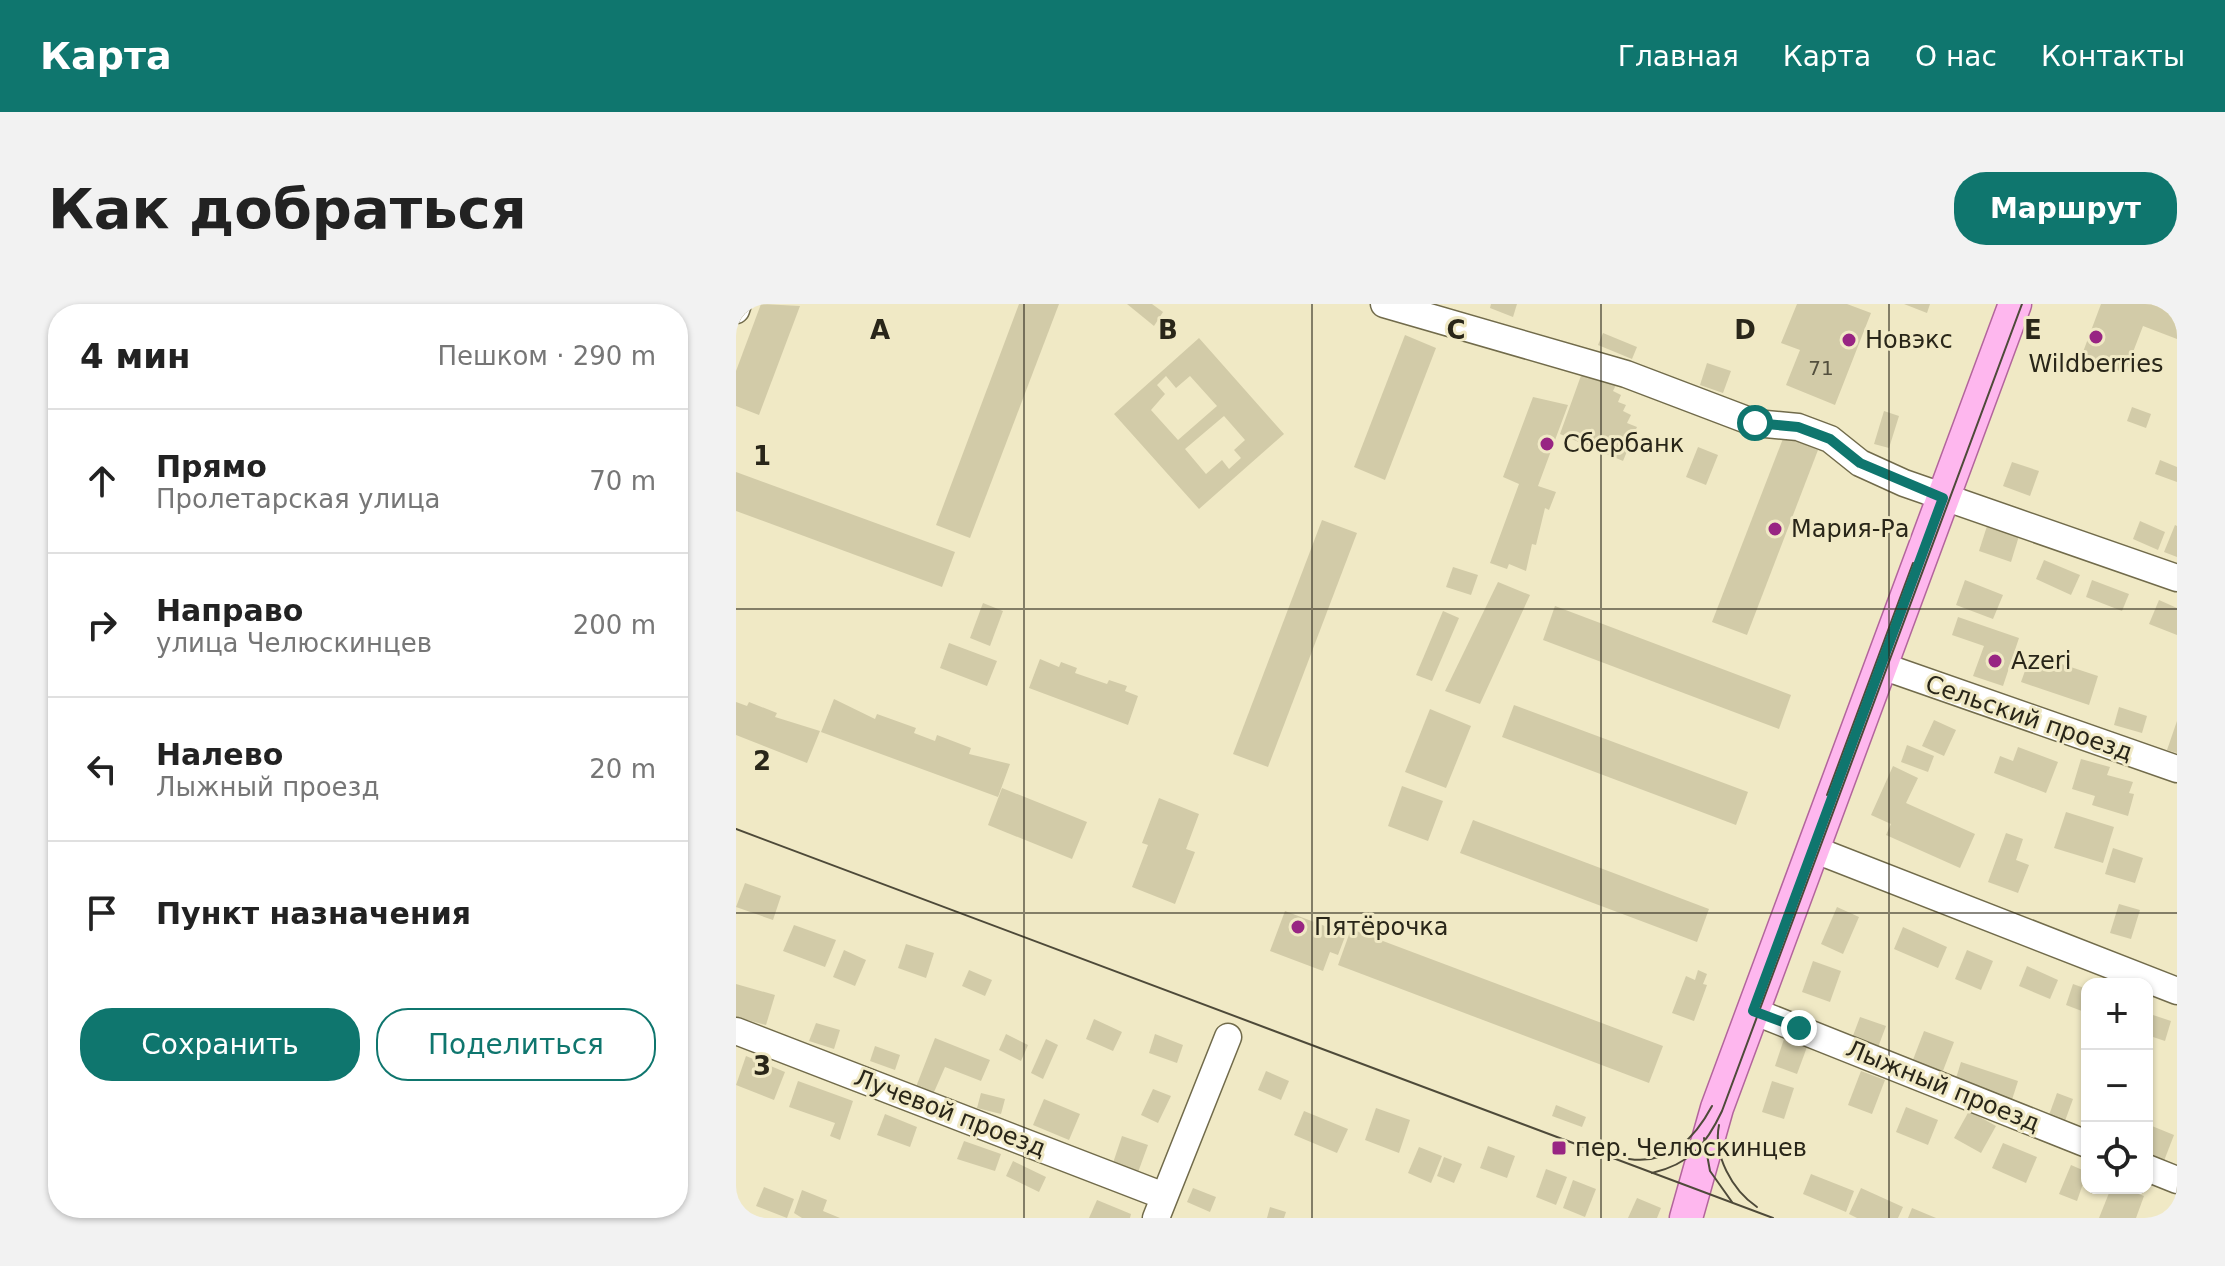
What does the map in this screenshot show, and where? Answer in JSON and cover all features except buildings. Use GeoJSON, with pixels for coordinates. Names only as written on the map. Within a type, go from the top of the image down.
{"type":"FeatureCollection","features":[{"type":"Feature","properties":{"kind":"main road"},"geometry":{"type":"LineString","coordinates":[[1686,1218],[1717,1108],[2015,304]]}},
{"type":"Feature","properties":{"kind":"street"},"geometry":{"type":"LineString","coordinates":[[736,310],[738,304]]}},
{"type":"Feature","properties":{"kind":"street"},"geometry":{"type":"LineString","coordinates":[[1384,304],[1471,315],[1755,423],[1798,427],[1830,439],[1860,463],[1943,498],[2177,578]]}},
{"type":"Feature","properties":{"kind":"street","name":"Сельский проезд"},"geometry":{"type":"LineString","coordinates":[[1882,666],[2177,769]]}},
{"type":"Feature","properties":{"kind":"street"},"geometry":{"type":"LineString","coordinates":[[1813,849],[2177,991]]}},
{"type":"Feature","properties":{"kind":"street","name":"Лыжный проезд"},"geometry":{"type":"LineString","coordinates":[[1753,1011],[2081,1142]]}},
{"type":"Feature","properties":{"kind":"street","name":"Лучевой проезд"},"geometry":{"type":"LineString","coordinates":[[736,1031],[1160,1207]]}},
{"type":"Feature","properties":{"kind":"street"},"geometry":{"type":"LineString","coordinates":[[1160,1207],[1228,1037]]}},
{"type":"Feature","properties":{"kind":"street"},"geometry":{"type":"LineString","coordinates":[[2153,1170],[2177,1180]]}},
{"type":"Feature","properties":{"kind":"tram line"},"geometry":{"type":"LineString","coordinates":[[1652,1173],[1677,1164],[1695,1151],[1710,1134],[1722,1111],[2022,304]]}},
{"type":"Feature","properties":{"kind":"tram line"},"geometry":{"type":"LineString","coordinates":[[1827,795],[1913,563]]}},
{"type":"Feature","properties":{"kind":"tram line"},"geometry":{"type":"LineString","coordinates":[[736,829],[1773,1218]]}},
{"type":"Feature","properties":{"kind":"tram line"},"geometry":{"type":"LineString","coordinates":[[1629,1159],[1656,1158],[1679,1147],[1697,1129],[1712,1106]]}},
{"type":"Feature","properties":{"kind":"tram line"},"geometry":{"type":"LineString","coordinates":[[1719,1125],[1719,1148],[1726,1171],[1740,1191],[1757,1207]]}},
{"type":"Feature","properties":{"kind":"tram line"},"geometry":{"type":"LineString","coordinates":[[1704,1138],[1710,1171],[1732,1202]]}},
{"type":"Feature","properties":{"kind":"place","name":"Wildberries"},"geometry":{"type":"Point","coordinates":[2096,337]}},
{"type":"Feature","properties":{"kind":"place","name":"Новэкс"},"geometry":{"type":"Point","coordinates":[1849,340]}},
{"type":"Feature","properties":{"kind":"place","name":"Сбербанк"},"geometry":{"type":"Point","coordinates":[1547,444]}},
{"type":"Feature","properties":{"kind":"place","name":"Мария-Ра"},"geometry":{"type":"Point","coordinates":[1775,529]}},
{"type":"Feature","properties":{"kind":"place","name":"Azeri"},"geometry":{"type":"Point","coordinates":[1995,661]}},
{"type":"Feature","properties":{"kind":"place","name":"Пятёрочка"},"geometry":{"type":"Point","coordinates":[1298,927]}},
{"type":"Feature","properties":{"kind":"place","name":"пер. Челюскинцев"},"geometry":{"type":"Point","coordinates":[1559,1148]}},
{"type":"Feature","properties":{"kind":"route"},"geometry":{"type":"LineString","coordinates":[[1755,423],[1798,427],[1830,439],[1860,463],[1943,498],[1753,1011],[1799,1028]]}}]}
